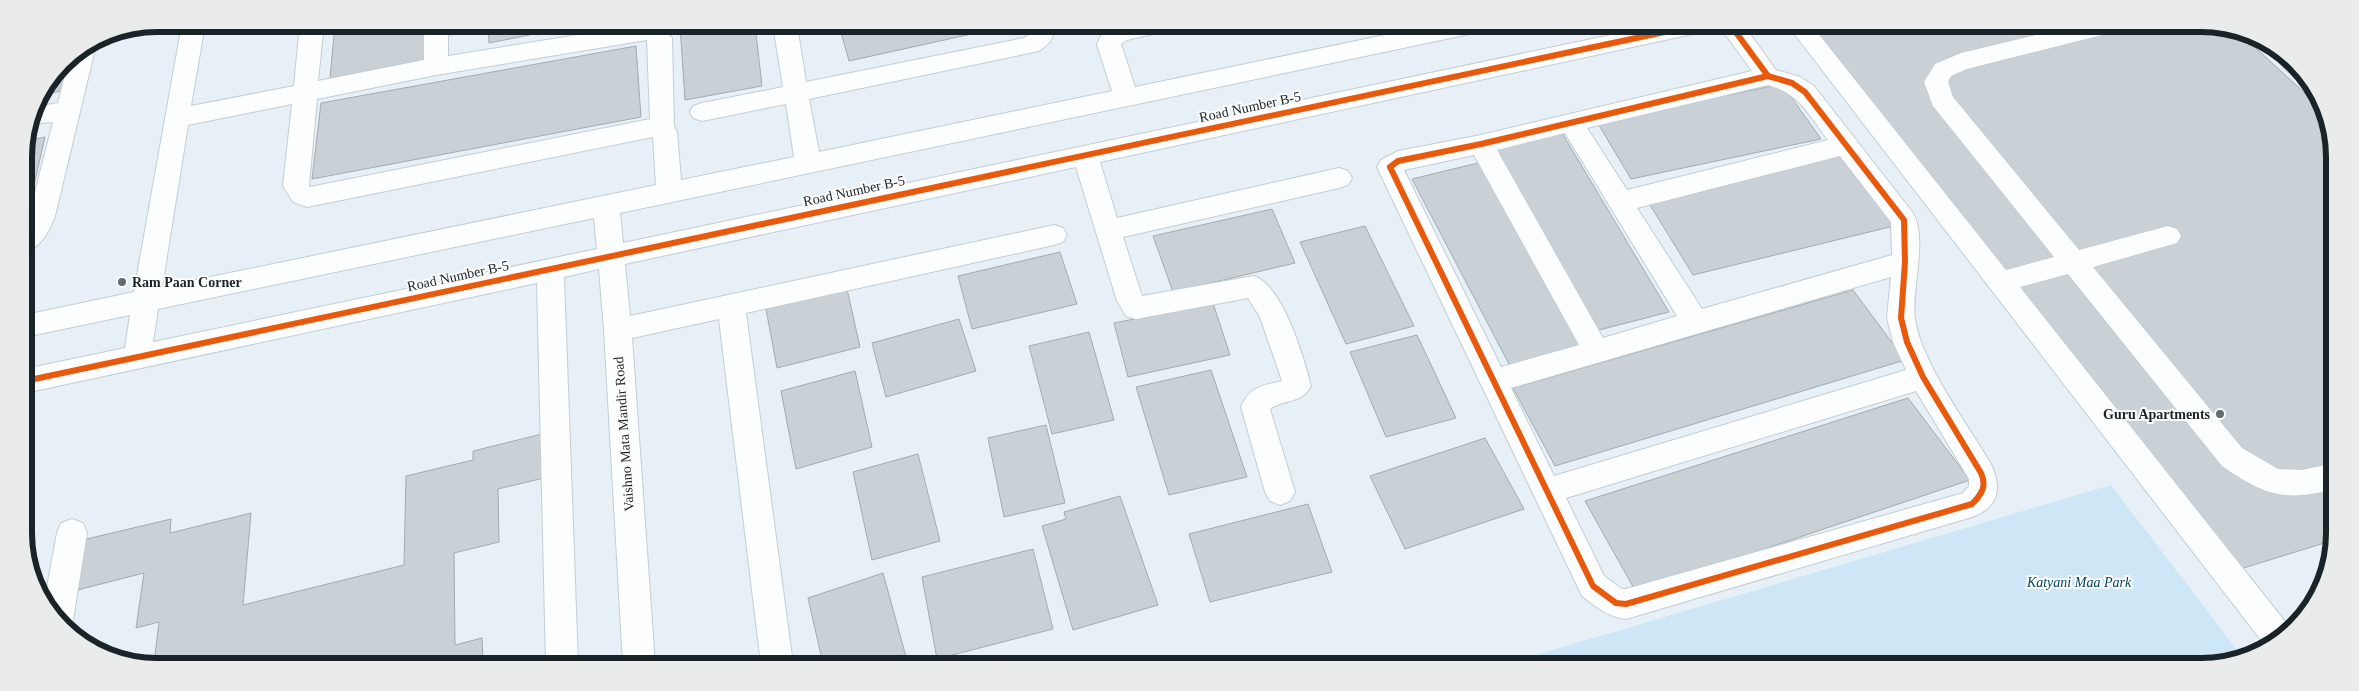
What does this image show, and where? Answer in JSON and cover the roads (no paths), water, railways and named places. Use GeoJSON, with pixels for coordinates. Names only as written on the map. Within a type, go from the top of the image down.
{"type":"FeatureCollection","features":[{"type":"Feature","properties":{"kind":"street"},"geometry":{"type":"LineString","coordinates":[[138,356],[192,32]]}},
{"type":"Feature","properties":{"kind":"street"},"geometry":{"type":"LineString","coordinates":[[311,32],[296,186],[302,195],[307,197],[651,128],[662,128]]}},
{"type":"Feature","properties":{"kind":"street"},"geometry":{"type":"LineString","coordinates":[[436,32],[436,66]]}},
{"type":"Feature","properties":{"kind":"street"},"geometry":{"type":"LineString","coordinates":[[177,118],[436,66],[645,32]]}},
{"type":"Feature","properties":{"kind":"street"},"geometry":{"type":"LineString","coordinates":[[652,32],[660,38],[662,128],[665,132],[669,192]]}},
{"type":"Feature","properties":{"kind":"street"},"geometry":{"type":"LineString","coordinates":[[786,32],[808,163]]}},
{"type":"Feature","properties":{"kind":"street"},"geometry":{"type":"LineString","coordinates":[[702,112],[1031,45],[1042,37],[1042,32]]}},
{"type":"Feature","properties":{"kind":"street"},"geometry":{"type":"LineString","coordinates":[[1125,32],[1110,40],[1109,45],[1126,97]]}},
{"type":"Feature","properties":{"kind":"street"},"geometry":{"type":"LineString","coordinates":[[33,324],[1441,32]]}},
{"type":"Feature","properties":{"kind":"street","name":"Road Number B-5"},"geometry":{"type":"LineString","coordinates":[[32,379],[1664,32]]}},
{"type":"Feature","properties":{"kind":"street"},"geometry":{"type":"LineString","coordinates":[[1736,32],[1768,76],[1802,89],[1904,220],[1905,262],[1901,318],[1906,342],[1923,377],[1985,481],[1981,495],[1972,504],[1626,604],[1616,603],[1593,586],[1390,167],[1398,161],[1481,144],[1768,76]]}},
{"type":"Feature","properties":{"kind":"street"},"geometry":{"type":"LineString","coordinates":[[1804,32],[2275,634]]}},
{"type":"Feature","properties":{"kind":"street"},"geometry":{"type":"LineString","coordinates":[[2082,32],[1961,62],[1943,70],[1936,82],[1942,100],[2232,457],[2253,472],[2279,484],[2302,485],[2326,478]]}},
{"type":"Feature","properties":{"kind":"street"},"geometry":{"type":"LineString","coordinates":[[33,233],[38,227],[42,216],[80,60]]}},
{"type":"Feature","properties":{"kind":"street"},"geometry":{"type":"LineString","coordinates":[[40,115],[68,110]]}},
{"type":"Feature","properties":{"kind":"street"},"geometry":{"type":"LineString","coordinates":[[1571,123],[1696,323]]}},
{"type":"Feature","properties":{"kind":"street"},"geometry":{"type":"LineString","coordinates":[[1481,144],[1597,352]]}},
{"type":"Feature","properties":{"kind":"street"},"geometry":{"type":"LineString","coordinates":[[1620,202],[1846,144]]}},
{"type":"Feature","properties":{"kind":"street"},"geometry":{"type":"LineString","coordinates":[[1085,155],[1130,301],[1136,308],[1254,287],[1262,294],[1269,306],[1297,386],[1292,390],[1262,398],[1255,406],[1280,492]]}},
{"type":"Feature","properties":{"kind":"street"},"geometry":{"type":"LineString","coordinates":[[1109,230],[1339,178]]}},
{"type":"Feature","properties":{"kind":"street","name":"Vaishno Mata Mandir Road"},"geometry":{"type":"LineString","coordinates":[[606,205],[618,330],[639,658]]}},
{"type":"Feature","properties":{"kind":"street"},"geometry":{"type":"LineString","coordinates":[[618,330],[1054,235]]}},
{"type":"Feature","properties":{"kind":"street"},"geometry":{"type":"LineString","coordinates":[[2000,282],[2168,236]]}},
{"type":"Feature","properties":{"kind":"street"},"geometry":{"type":"LineString","coordinates":[[1493,382],[1905,262]]}},
{"type":"Feature","properties":{"kind":"street"},"geometry":{"type":"LineString","coordinates":[[550,269],[562,658]]}},
{"type":"Feature","properties":{"kind":"street"},"geometry":{"type":"LineString","coordinates":[[731,305],[776,658]]}},
{"type":"Feature","properties":{"kind":"street"},"geometry":{"type":"LineString","coordinates":[[1547,491],[1923,377]]}},
{"type":"Feature","properties":{"kind":"street"},"geometry":{"type":"LineString","coordinates":[[58,608],[72,533]]}},
{"type":"Feature","properties":{"kind":"place","name":"Ram Paan Corner"},"geometry":{"type":"Point","coordinates":[122,282]}},
{"type":"Feature","properties":{"kind":"place","name":"Guru Apartments"},"geometry":{"type":"Point","coordinates":[2220,414]}},
{"type":"Feature","properties":{"kind":"park label","name":"Katyani Maa Park"},"geometry":{"type":"Point","coordinates":[2079,582]}}]}
